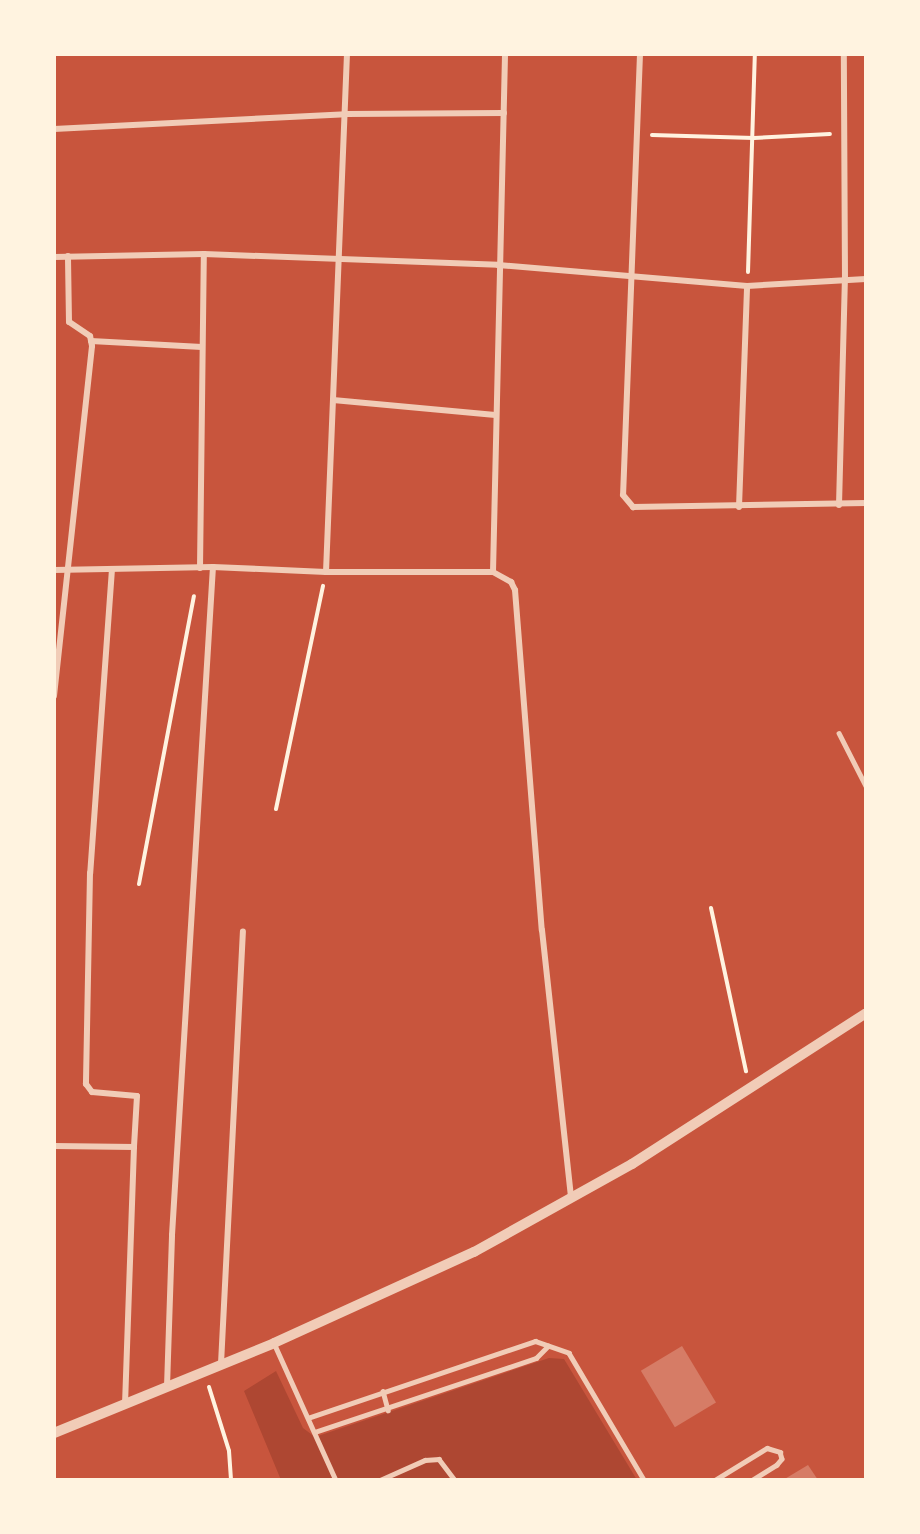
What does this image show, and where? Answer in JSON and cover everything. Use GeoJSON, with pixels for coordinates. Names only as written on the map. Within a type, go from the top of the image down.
{"type":"FeatureCollection","features":[{"type":"Feature","properties":{"kind":"street"},"geometry":{"type":"LineString","coordinates":[[326,572],[347,54]]}},
{"type":"Feature","properties":{"kind":"street"},"geometry":{"type":"LineString","coordinates":[[493,572],[498,264],[505,54]]}},
{"type":"Feature","properties":{"kind":"street"},"geometry":{"type":"LineString","coordinates":[[640,54],[639,135],[623,495],[633,507],[739,507],[866,503]]}},
{"type":"Feature","properties":{"kind":"street"},"geometry":{"type":"LineString","coordinates":[[839,505],[844,280],[844,54]]}},
{"type":"Feature","properties":{"kind":"street"},"geometry":{"type":"LineString","coordinates":[[54,129],[346,114],[504,113]]}},
{"type":"Feature","properties":{"kind":"street"},"geometry":{"type":"LineString","coordinates":[[200,568],[204,254]]}},
{"type":"Feature","properties":{"kind":"street"},"geometry":{"type":"LineString","coordinates":[[54,257],[204,254],[498,264],[747,286],[866,279]]}},
{"type":"Feature","properties":{"kind":"street"},"geometry":{"type":"LineString","coordinates":[[54,696],[65,570],[91,341],[90,336],[69,322],[68,256]]}},
{"type":"Feature","properties":{"kind":"street"},"geometry":{"type":"LineString","coordinates":[[739,507],[747,286]]}},
{"type":"Feature","properties":{"kind":"street"},"geometry":{"type":"LineString","coordinates":[[91,341],[202,347]]}},
{"type":"Feature","properties":{"kind":"street"},"geometry":{"type":"LineString","coordinates":[[333,400],[495,415]]}},
{"type":"Feature","properties":{"kind":"street"},"geometry":{"type":"LineString","coordinates":[[54,570],[213,567],[326,572],[493,572],[511,582],[515,590],[542,930],[571,1199]]}},
{"type":"Feature","properties":{"kind":"street"},"geometry":{"type":"LineString","coordinates":[[167,1387],[172,1235],[213,567]]}},
{"type":"Feature","properties":{"kind":"street"},"geometry":{"type":"LineString","coordinates":[[112,569],[90,873],[86,1084],[92,1092],[135,1094],[125,1404]]}},
{"type":"Feature","properties":{"kind":"street"},"geometry":{"type":"LineString","coordinates":[[221,1364],[243,932]]}},
{"type":"Feature","properties":{"kind":"street"},"geometry":{"type":"LineString","coordinates":[[54,1433],[274,1343],[474,1252],[571,1199],[750,1090],[866,1013]]}},
{"type":"Feature","properties":{"kind":"street"},"geometry":{"type":"LineString","coordinates":[[54,1146],[135,1147]]}},
{"type":"Feature","properties":{"kind":"lane"},"geometry":{"type":"LineString","coordinates":[[839,733],[866,786]]}},
{"type":"Feature","properties":{"kind":"lane"},"geometry":{"type":"LineString","coordinates":[[309,1418],[383,1390],[535,1341],[569,1353],[644,1480]]}},
{"type":"Feature","properties":{"kind":"lane"},"geometry":{"type":"LineString","coordinates":[[274,1343],[336,1480]]}},
{"type":"Feature","properties":{"kind":"lane"},"geometry":{"type":"LineString","coordinates":[[315,1432],[388,1410],[536,1358],[548,1346]]}},
{"type":"Feature","properties":{"kind":"lane"},"geometry":{"type":"LineString","coordinates":[[383,1390],[388,1410]]}},
{"type":"Feature","properties":{"kind":"lane"},"geometry":{"type":"LineString","coordinates":[[715,1480],[767,1448],[780,1452],[782,1459],[777,1465],[753,1480]]}},
{"type":"Feature","properties":{"kind":"lane"},"geometry":{"type":"LineString","coordinates":[[380,1480],[424,1460],[439,1459],[455,1480]]}},
{"type":"Feature","properties":{"kind":"path"},"geometry":{"type":"LineString","coordinates":[[747,286],[754,138],[755,54]]}},
{"type":"Feature","properties":{"kind":"path"},"geometry":{"type":"LineString","coordinates":[[639,135],[754,138],[844,133]]}},
{"type":"Feature","properties":{"kind":"path"},"geometry":{"type":"LineString","coordinates":[[139,884],[200,568]]}},
{"type":"Feature","properties":{"kind":"path"},"geometry":{"type":"LineString","coordinates":[[276,809],[326,572]]}},
{"type":"Feature","properties":{"kind":"path"},"geometry":{"type":"LineString","coordinates":[[711,908],[750,1090]]}},
{"type":"Feature","properties":{"kind":"path"},"geometry":{"type":"LineString","coordinates":[[204,1372],[229,1450],[231,1480]]}},
{"type":"Feature","properties":{"kind":"shaded area"},"geometry":{"type":"Polygon","coordinates":[[[549,1358],[564,1359],[637,1480],[281,1480],[244,1391],[276,1371],[303,1428],[315,1437],[549,1358]]]}},
{"type":"Feature","properties":{"kind":"building"},"geometry":{"type":"Polygon","coordinates":[[[682,1346],[716,1403],[675,1427],[641,1371],[682,1346]]]}},
{"type":"Feature","properties":{"kind":"building"},"geometry":{"type":"Polygon","coordinates":[[[808,1465],[818,1480],[783,1480],[808,1465]]]}}]}
